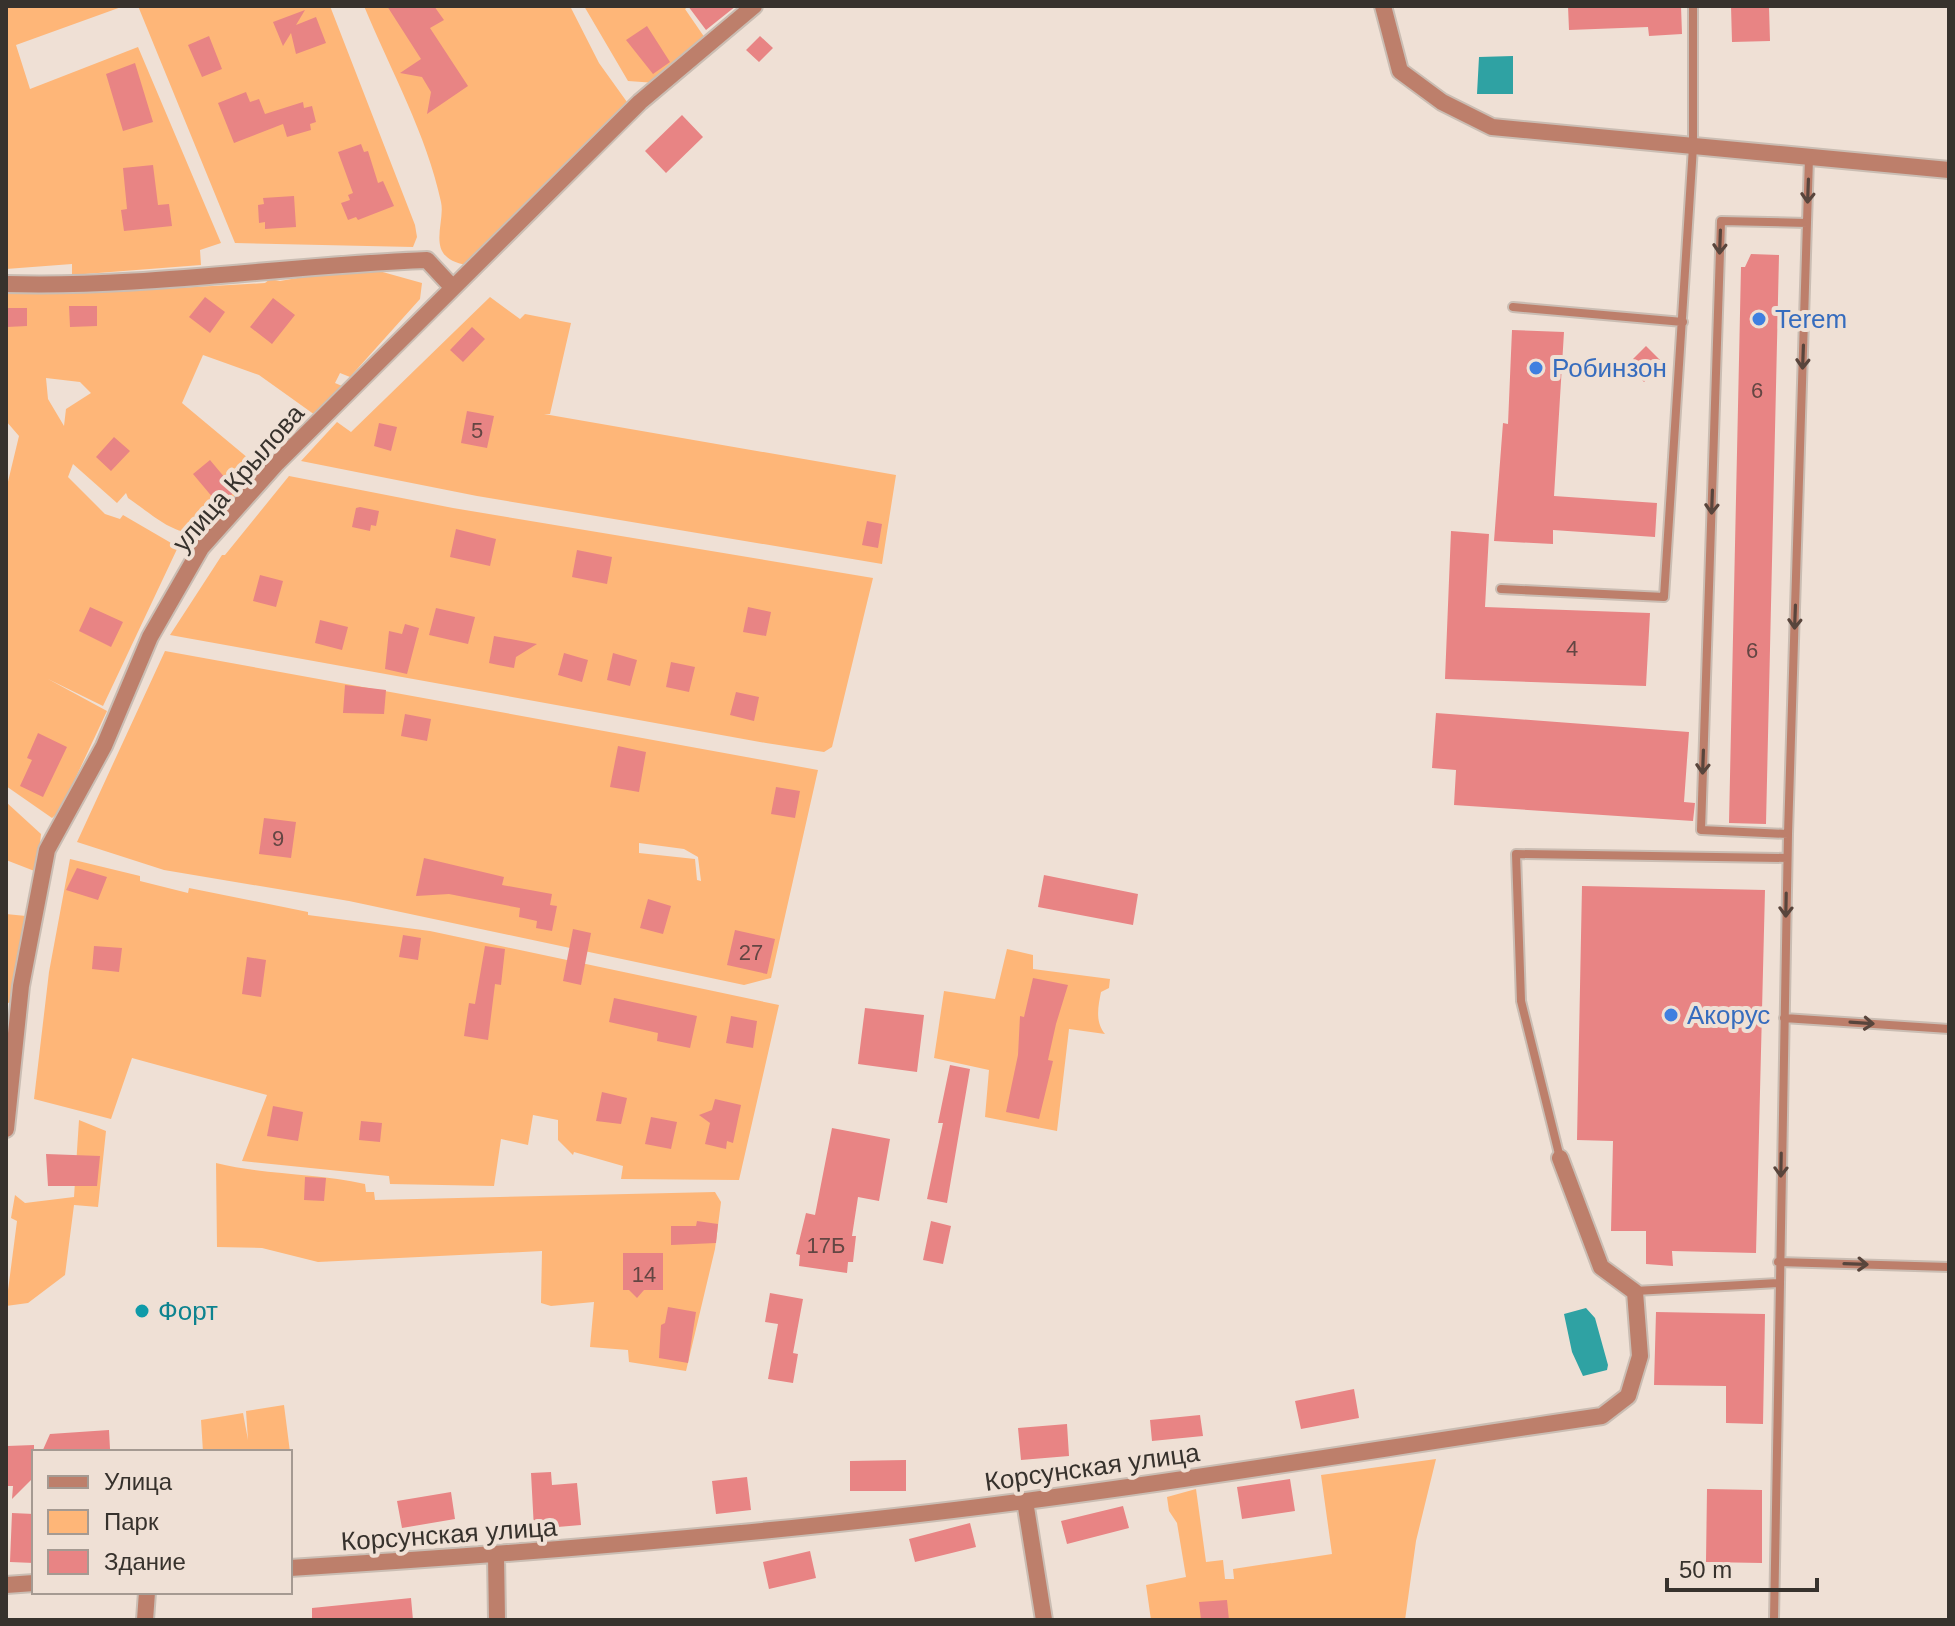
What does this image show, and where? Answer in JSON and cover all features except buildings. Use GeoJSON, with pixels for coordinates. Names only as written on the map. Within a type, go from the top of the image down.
{"type":"FeatureCollection","features":[{"type":"Feature","properties":{"kind":"street","name":"улица Крылова"},"geometry":{"type":"LineString","coordinates":[[6,1129],[21,986],[47,850],[104,746],[150,637],[201,548],[277,463],[640,102],[754,6]]}},
{"type":"Feature","properties":{"kind":"street"},"geometry":{"type":"LineString","coordinates":[[1383,6],[1400,71],[1442,102],[1492,127],[1949,170]]}},
{"type":"Feature","properties":{"kind":"street"},"geometry":{"type":"LineString","coordinates":[[6,284],[152,282],[333,264],[427,260],[453,288]]}},
{"type":"Feature","properties":{"kind":"street"},"geometry":{"type":"LineString","coordinates":[[1560,1158],[1601,1267],[1635,1292]]}},
{"type":"Feature","properties":{"kind":"street","name":"Корсунская улица"},"geometry":{"type":"LineString","coordinates":[[292,1568],[496,1555],[773,1531],[1025,1501],[1602,1416],[1628,1396],[1640,1356],[1635,1292]]}},
{"type":"Feature","properties":{"kind":"street"},"geometry":{"type":"LineString","coordinates":[[1025,1501],[1044,1620]]}},
{"type":"Feature","properties":{"kind":"street"},"geometry":{"type":"LineString","coordinates":[[496,1555],[497,1620]]}},
{"type":"Feature","properties":{"kind":"street"},"geometry":{"type":"LineString","coordinates":[[6,1585],[32,1583]]}},
{"type":"Feature","properties":{"kind":"street"},"geometry":{"type":"LineString","coordinates":[[145,1620],[147,1594]]}},
{"type":"Feature","properties":{"kind":"lane"},"geometry":{"type":"LineString","coordinates":[[1501,589],[1664,597],[1693,147],[1693,6]]}},
{"type":"Feature","properties":{"kind":"lane"},"geometry":{"type":"LineString","coordinates":[[1774,1620],[1787,858],[1809,158]]}},
{"type":"Feature","properties":{"kind":"lane"},"geometry":{"type":"LineString","coordinates":[[1788,834],[1701,830],[1721,221],[1807,223]]}},
{"type":"Feature","properties":{"kind":"lane"},"geometry":{"type":"LineString","coordinates":[[1513,307],[1683,322]]}},
{"type":"Feature","properties":{"kind":"lane"},"geometry":{"type":"LineString","coordinates":[[1560,1158],[1521,1001],[1516,854],[1787,858]]}},
{"type":"Feature","properties":{"kind":"lane"},"geometry":{"type":"LineString","coordinates":[[1784,1018],[1949,1029]]}},
{"type":"Feature","properties":{"kind":"lane"},"geometry":{"type":"LineString","coordinates":[[1778,1262],[1949,1267]]}},
{"type":"Feature","properties":{"kind":"lane"},"geometry":{"type":"LineString","coordinates":[[1635,1292],[1778,1283]]}},
{"type":"Feature","properties":{"kind":"green space"},"geometry":{"type":"Polygon","coordinates":[[[6,6],[124,6],[16,45],[30,89],[138,47],[221,243],[200,250],[201,265],[72,275],[72,264],[6,269],[6,6]]]}},
{"type":"Feature","properties":{"kind":"green space"},"geometry":{"type":"Polygon","coordinates":[[[138,6],[330,6],[415,225],[417,237],[413,247],[235,243],[138,6]]]}},
{"type":"Feature","properties":{"kind":"green space"},"geometry":{"type":"Polygon","coordinates":[[[364,6],[570,6],[599,63],[632,109],[467,265],[453,261],[441,248],[441,202],[427,152],[364,6]]]}},
{"type":"Feature","properties":{"kind":"green space"},"geometry":{"type":"Polygon","coordinates":[[[584,6],[689,6],[685,9],[705,38],[656,83],[628,81],[584,6]]]}},
{"type":"Feature","properties":{"kind":"green space"},"geometry":{"type":"Polygon","coordinates":[[[343,270],[379,271],[422,283],[420,299],[350,377],[340,373],[335,383],[342,386],[315,415],[259,375],[203,355],[182,403],[261,469],[198,532],[189,533],[171,527],[128,498],[126,493],[117,503],[73,464],[68,477],[105,514],[120,519],[123,515],[178,547],[103,706],[48,679],[107,711],[60,811],[52,818],[6,786],[6,490],[19,436],[6,421],[6,292],[143,290],[265,283],[270,279],[280,281],[343,270]],[[46,378],[48,399],[64,426],[66,409],[91,393],[80,382],[46,378]]]}},
{"type":"Feature","properties":{"kind":"green space"},"geometry":{"type":"Polygon","coordinates":[[[490,297],[520,319],[525,314],[571,323],[550,414],[544,414],[896,475],[882,564],[477,496],[301,461],[337,422],[351,432],[490,297]]]}},
{"type":"Feature","properties":{"kind":"green space"},"geometry":{"type":"Polygon","coordinates":[[[289,476],[453,508],[873,578],[832,747],[824,752],[766,743],[170,635],[222,555],[289,476]]]}},
{"type":"Feature","properties":{"kind":"green space"},"geometry":{"type":"Polygon","coordinates":[[[165,651],[818,770],[771,978],[744,985],[349,901],[164,870],[77,842],[165,651]],[[639,843],[639,853],[695,859],[697,880],[701,881],[698,857],[684,849],[639,843]]]}},
{"type":"Feature","properties":{"kind":"green space"},"geometry":{"type":"Polygon","coordinates":[[[6,802],[41,834],[37,872],[6,860],[6,802]]]}},
{"type":"Feature","properties":{"kind":"green space"},"geometry":{"type":"Polygon","coordinates":[[[70,859],[140,876],[140,881],[188,893],[189,888],[308,912],[308,915],[430,931],[779,1005],[739,1180],[621,1179],[623,1166],[574,1152],[573,1155],[558,1140],[558,1120],[533,1115],[528,1145],[501,1139],[494,1186],[390,1184],[389,1176],[242,1161],[267,1095],[132,1058],[111,1119],[34,1099],[49,972],[70,859]]]}},
{"type":"Feature","properties":{"kind":"green space"},"geometry":{"type":"Polygon","coordinates":[[[6,914],[26,916],[15,1002],[7,1003],[6,1008],[6,914]]]}},
{"type":"Feature","properties":{"kind":"green space"},"geometry":{"type":"Polygon","coordinates":[[[1007,949],[1033,955],[1033,969],[1110,979],[1109,988],[1101,992],[1098,1009],[1105,1034],[1069,1029],[1057,1131],[985,1117],[989,1070],[934,1058],[944,991],[995,999],[1007,949]]]}},
{"type":"Feature","properties":{"kind":"green space"},"geometry":{"type":"Polygon","coordinates":[[[79,1120],[106,1131],[98,1207],[74,1205],[65,1275],[28,1303],[6,1306],[17,1221],[11,1218],[15,1195],[25,1203],[74,1197],[79,1120]]]}},
{"type":"Feature","properties":{"kind":"green space"},"geometry":{"type":"Polygon","coordinates":[[[216,1163],[365,1184],[366,1192],[374,1192],[375,1200],[715,1192],[721,1202],[715,1249],[686,1371],[629,1362],[628,1350],[590,1347],[594,1302],[551,1306],[541,1303],[542,1251],[318,1262],[262,1248],[217,1247],[216,1163]]]}},
{"type":"Feature","properties":{"kind":"green space"},"geometry":{"type":"Polygon","coordinates":[[[284,1405],[290,1450],[203,1450],[201,1420],[243,1413],[248,1440],[246,1411],[284,1405]]]}},
{"type":"Feature","properties":{"kind":"green space"},"geometry":{"type":"Polygon","coordinates":[[[1436,1459],[1416,1541],[1405,1620],[1151,1620],[1146,1585],[1186,1577],[1177,1523],[1169,1511],[1167,1497],[1196,1489],[1206,1562],[1223,1560],[1225,1579],[1234,1579],[1233,1569],[1332,1554],[1321,1475],[1436,1459]]]}},
{"type":"Feature","properties":{"kind":"water"},"geometry":{"type":"Polygon","coordinates":[[[1513,56],[1513,94],[1477,94],[1479,57],[1513,56]]]}},
{"type":"Feature","properties":{"kind":"water"},"geometry":{"type":"Polygon","coordinates":[[[1586,1308],[1595,1318],[1608,1365],[1607,1370],[1583,1376],[1572,1352],[1564,1314],[1586,1308]]]}},
{"type":"Feature","properties":{"kind":"place","name":"Terem"},"geometry":{"type":"Point","coordinates":[1759,319]}},
{"type":"Feature","properties":{"kind":"place","name":"Робинзон"},"geometry":{"type":"Point","coordinates":[1536,368]}},
{"type":"Feature","properties":{"kind":"place","name":"Акорус"},"geometry":{"type":"Point","coordinates":[1671,1015]}},
{"type":"Feature","properties":{"kind":"place","name":"Форт"},"geometry":{"type":"Point","coordinates":[142,1311]}}]}
